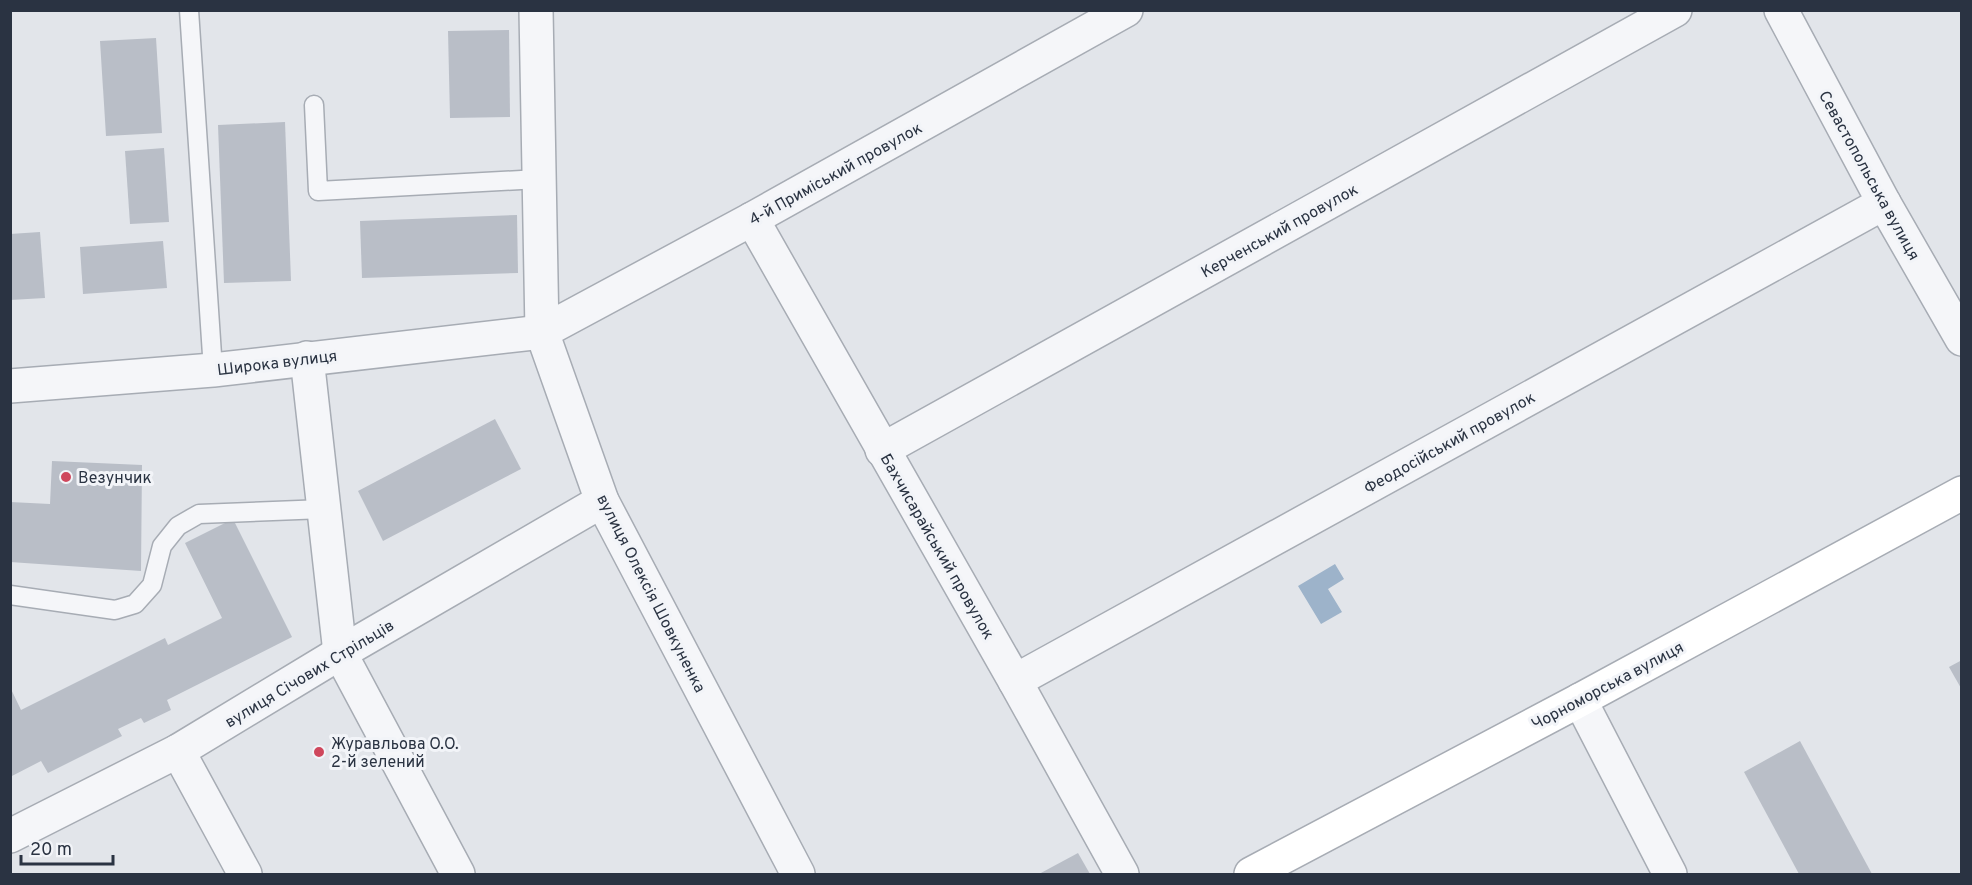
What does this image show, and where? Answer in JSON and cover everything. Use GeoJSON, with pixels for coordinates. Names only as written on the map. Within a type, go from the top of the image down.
{"type":"FeatureCollection","features":[{"type":"Feature","properties":{"kind":"street","name":"вулиця Олексія Шовкуненка"},"geometry":{"type":"LineString","coordinates":[[536,10],[542,332],[602,501],[798,874]]}},
{"type":"Feature","properties":{"kind":"street","name":"4-й Приміський провулок"},"geometry":{"type":"LineString","coordinates":[[542,332],[752,219],[1126,10]]}},
{"type":"Feature","properties":{"kind":"street","name":"Керченський провулок"},"geometry":{"type":"LineString","coordinates":[[882,450],[1675,10]]}},
{"type":"Feature","properties":{"kind":"street","name":"Севастопольська вулиця"},"geometry":{"type":"LineString","coordinates":[[1781,10],[1884,202],[1962,339]]}},
{"type":"Feature","properties":{"kind":"street","name":"Феодосійський провулок"},"geometry":{"type":"LineString","coordinates":[[1015,681],[1884,202]]}},
{"type":"Feature","properties":{"kind":"street","name":"Бахчисарайський провулок"},"geometry":{"type":"LineString","coordinates":[[752,219],[1122,874]]}},
{"type":"Feature","properties":{"kind":"street","name":"Широка вулиця"},"geometry":{"type":"LineString","coordinates":[[10,386],[213,370],[542,332]]}},
{"type":"Feature","properties":{"kind":"street"},"geometry":{"type":"LineString","coordinates":[[307,358],[340,653],[458,874]]}},
{"type":"Feature","properties":{"kind":"street","name":"Чорноморська вулиця"},"geometry":{"type":"LineString","coordinates":[[1251,874],[1580,700],[1962,493]]}},
{"type":"Feature","properties":{"kind":"street","name":"вулиця Січових Стрільців"},"geometry":{"type":"LineString","coordinates":[[10,836],[178,751],[340,653],[602,501]]}},
{"type":"Feature","properties":{"kind":"street"},"geometry":{"type":"LineString","coordinates":[[1580,700],[1670,874]]}},
{"type":"Feature","properties":{"kind":"street"},"geometry":{"type":"LineString","coordinates":[[178,751],[245,874]]}},
{"type":"Feature","properties":{"kind":"lane"},"geometry":{"type":"LineString","coordinates":[[189,10],[213,370]]}},
{"type":"Feature","properties":{"kind":"lane"},"geometry":{"type":"LineString","coordinates":[[314,105],[318,191],[538,179]]}},
{"type":"Feature","properties":{"kind":"lane"},"geometry":{"type":"LineString","coordinates":[[10,595],[115,610],[135,604],[152,585],[162,546],[178,526],[199,514],[324,509]]}},
{"type":"Feature","properties":{"kind":"water"},"geometry":{"type":"Polygon","coordinates":[[[1335,564],[1344,579],[1328,589],[1342,612],[1321,624],[1298,586],[1335,564]]]}},
{"type":"Feature","properties":{"kind":"building"},"geometry":{"type":"Polygon","coordinates":[[[509,30],[510,117],[450,118],[448,31],[509,30]]]}},
{"type":"Feature","properties":{"kind":"building"},"geometry":{"type":"Polygon","coordinates":[[[156,38],[162,133],[106,136],[100,41],[156,38]]]}},
{"type":"Feature","properties":{"kind":"building"},"geometry":{"type":"Polygon","coordinates":[[[285,122],[291,281],[224,283],[218,125],[285,122]]]}},
{"type":"Feature","properties":{"kind":"building"},"geometry":{"type":"Polygon","coordinates":[[[164,148],[169,222],[130,224],[125,151],[164,148]]]}},
{"type":"Feature","properties":{"kind":"building"},"geometry":{"type":"Polygon","coordinates":[[[517,215],[518,273],[362,278],[360,221],[517,215]]]}},
{"type":"Feature","properties":{"kind":"building"},"geometry":{"type":"Polygon","coordinates":[[[40,232],[45,298],[10,300],[10,234],[40,232]]]}},
{"type":"Feature","properties":{"kind":"building"},"geometry":{"type":"Polygon","coordinates":[[[163,241],[167,288],[83,294],[80,247],[163,241]]]}},
{"type":"Feature","properties":{"kind":"building"},"geometry":{"type":"Polygon","coordinates":[[[495,419],[521,469],[383,541],[358,491],[495,419]]]}},
{"type":"Feature","properties":{"kind":"building"},"geometry":{"type":"Polygon","coordinates":[[[52,461],[142,465],[141,571],[10,562],[10,502],[50,504],[52,461]]]}},
{"type":"Feature","properties":{"kind":"building"},"geometry":{"type":"Polygon","coordinates":[[[233,519],[292,637],[167,700],[171,710],[144,723],[141,718],[118,729],[122,736],[48,773],[41,761],[10,777],[10,687],[21,710],[165,638],[168,645],[222,618],[185,543],[233,519]]]}},
{"type":"Feature","properties":{"kind":"building"},"geometry":{"type":"Polygon","coordinates":[[[1962,660],[1962,690],[1949,667],[1962,660]]]}},
{"type":"Feature","properties":{"kind":"building"},"geometry":{"type":"Polygon","coordinates":[[[1800,741],[1872,874],[1799,874],[1744,772],[1800,741]]]}},
{"type":"Feature","properties":{"kind":"building"},"geometry":{"type":"Polygon","coordinates":[[[1078,853],[1090,874],[1039,874],[1078,853]]]}},
{"type":"Feature","properties":{"kind":"place","name":"Везунчик"},"geometry":{"type":"Point","coordinates":[66,477]}},
{"type":"Feature","properties":{"kind":"place","name":"Журавльова О.О. 2-й зелений"},"geometry":{"type":"Point","coordinates":[319,752]}}]}
